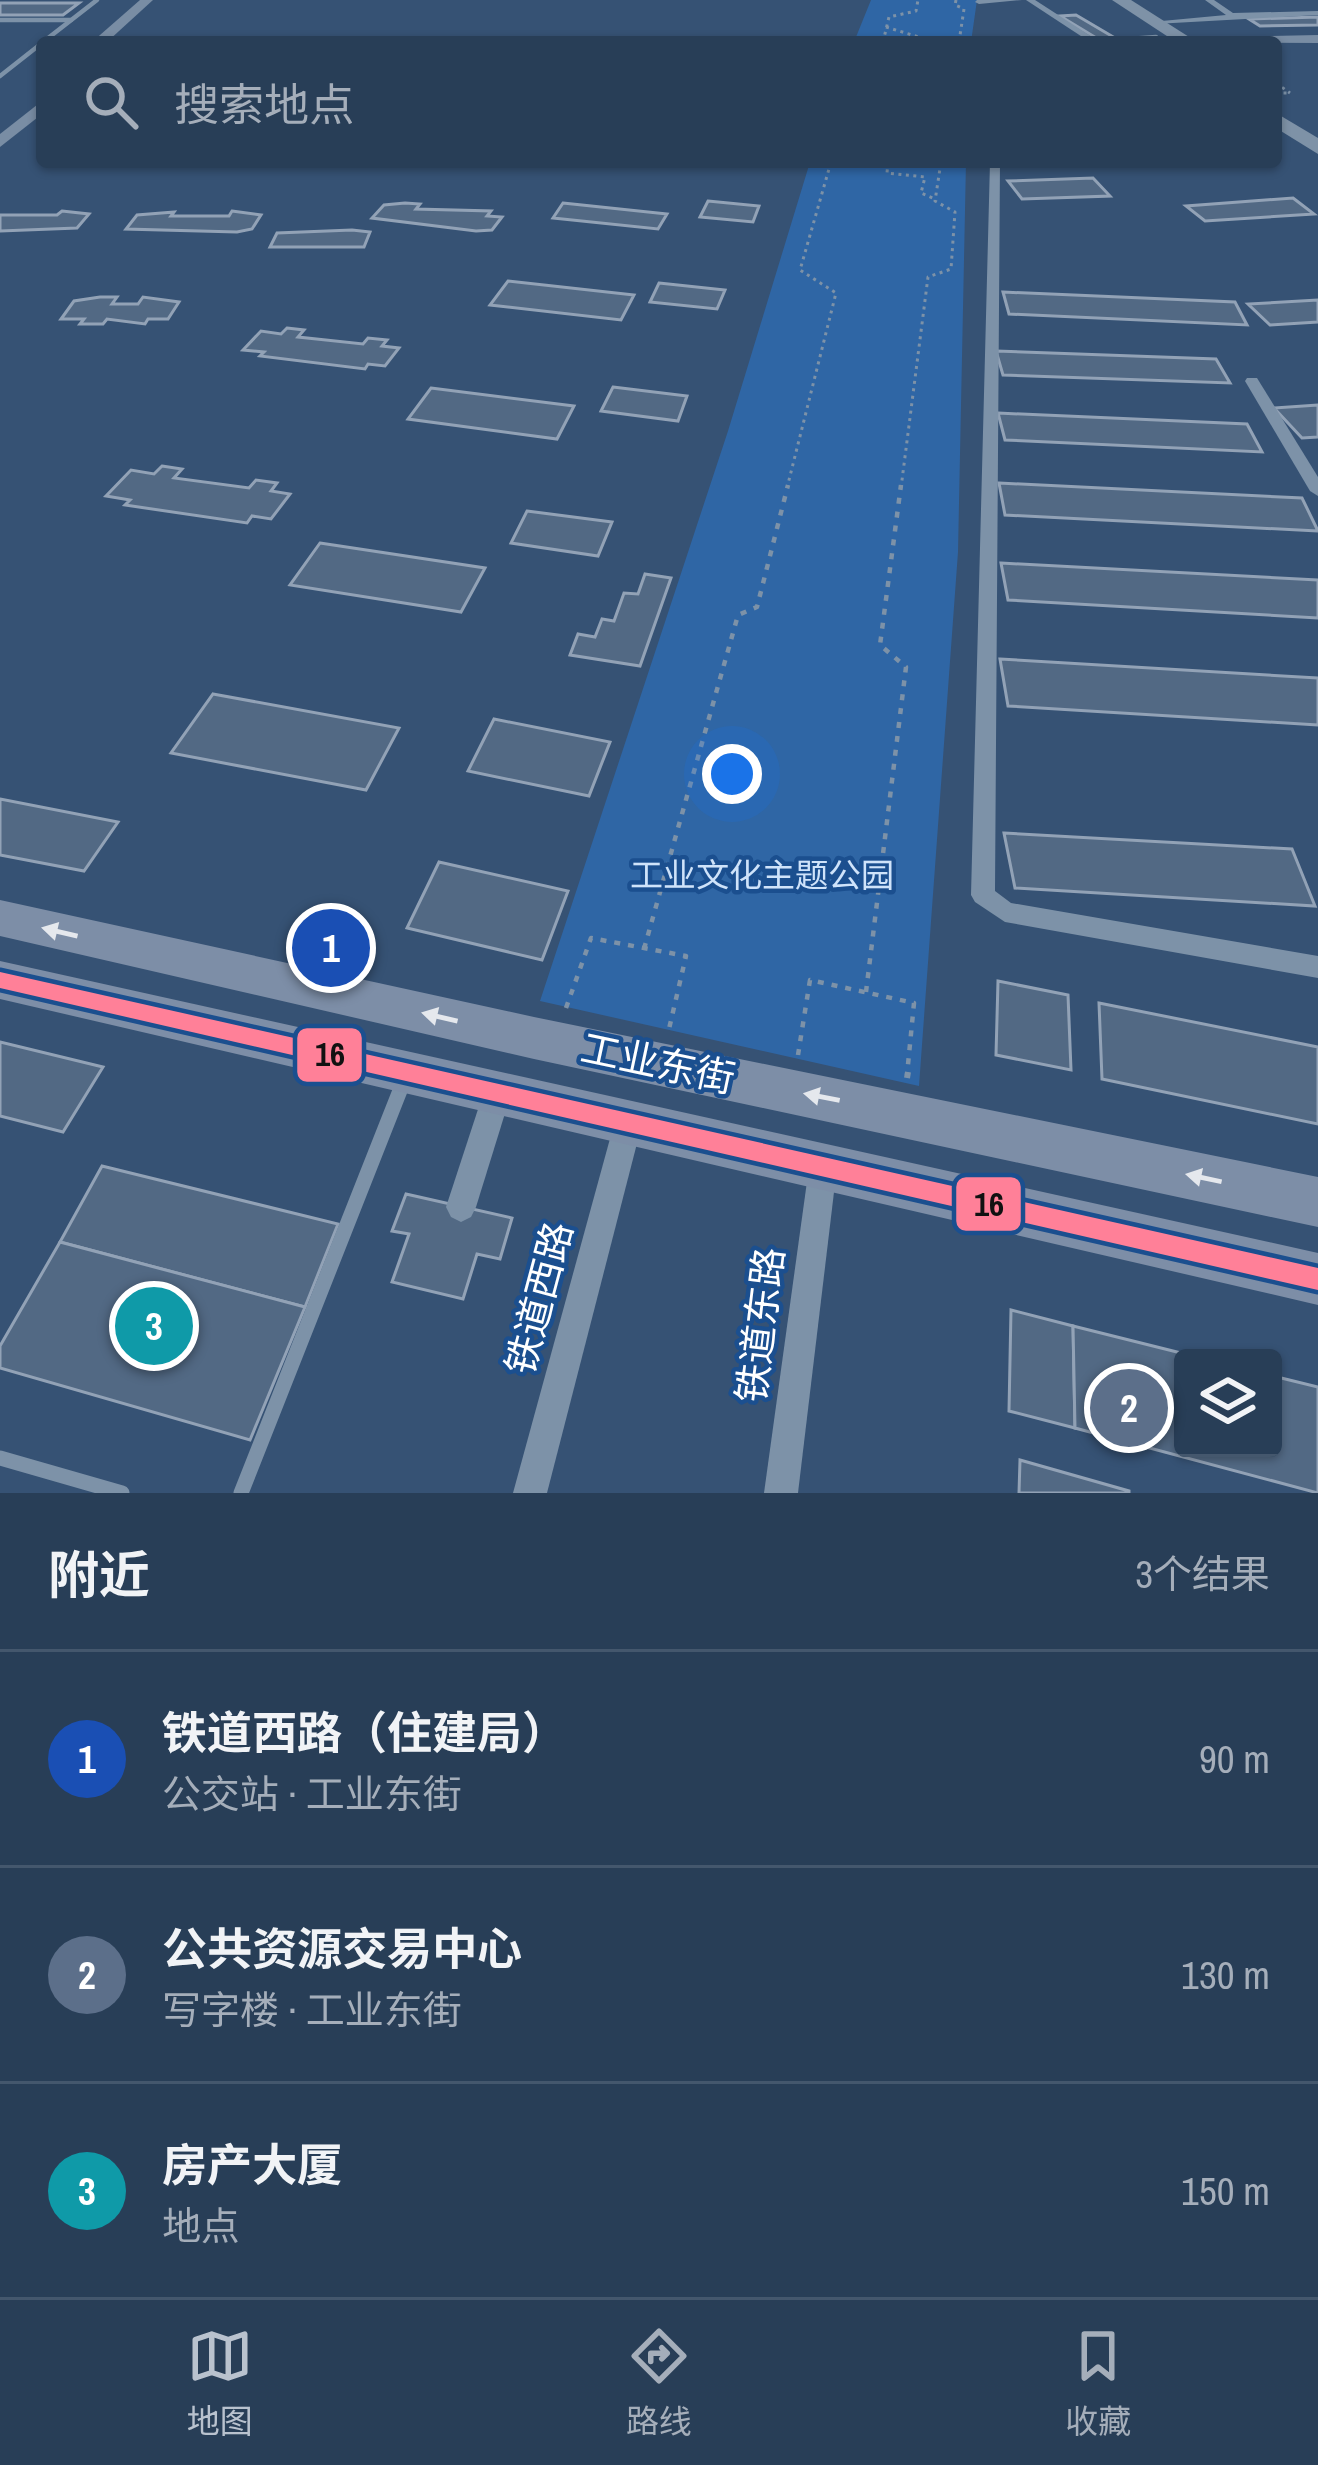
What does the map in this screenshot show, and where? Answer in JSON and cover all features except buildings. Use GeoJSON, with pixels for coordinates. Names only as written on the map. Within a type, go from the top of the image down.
{"type":"FeatureCollection","features":[{"type":"Feature","properties":{"kind":"highway"},"geometry":{"type":"LineString","coordinates":[[1100,0],[1158,34]]}},
{"type":"Feature","properties":{"kind":"highway"},"geometry":{"type":"LineString","coordinates":[[1120,0],[1158,34]]}},
{"type":"Feature","properties":{"kind":"highway"},"geometry":{"type":"LineString","coordinates":[[1282,97],[1318,126]]}},
{"type":"Feature","properties":{"kind":"highway"},"geometry":{"type":"LineString","coordinates":[[1282,123],[1318,148]]}},
{"type":"Feature","properties":{"kind":"main road"},"geometry":{"type":"LineString","coordinates":[[110,36],[147,0]]}},
{"type":"Feature","properties":{"kind":"main road"},"geometry":{"type":"LineString","coordinates":[[112,36],[161,0]]}},
{"type":"Feature","properties":{"kind":"main road"},"geometry":{"type":"LineString","coordinates":[[1282,40],[1318,39]]}},
{"type":"Feature","properties":{"kind":"main road"},"geometry":{"type":"LineString","coordinates":[[1282,51],[1318,50]]}},
{"type":"Feature","properties":{"kind":"main road"},"geometry":{"type":"LineString","coordinates":[[0,126],[36,95]]}},
{"type":"Feature","properties":{"kind":"main road"},"geometry":{"type":"LineString","coordinates":[[0,142],[36,111]]}},
{"type":"Feature","properties":{"kind":"main road","name":"工业东街"},"geometry":{"type":"LineString","coordinates":[[0,918],[554,1042],[1318,1202]]}},
{"type":"Feature","properties":{"kind":"main road","name":"工业东街"},"geometry":{"type":"LineString","coordinates":[[0,980],[1318,1279]]}},
{"type":"Feature","properties":{"kind":"street"},"geometry":{"type":"LineString","coordinates":[[979,2],[1018,0]]}},
{"type":"Feature","properties":{"kind":"street"},"geometry":{"type":"LineString","coordinates":[[1030,0],[1084,36]]}},
{"type":"Feature","properties":{"kind":"street"},"geometry":{"type":"LineString","coordinates":[[1209,0],[1234,15]]}},
{"type":"Feature","properties":{"kind":"street"},"geometry":{"type":"LineString","coordinates":[[1158,34],[1234,15],[1318,14]]}},
{"type":"Feature","properties":{"kind":"street"},"geometry":{"type":"LineString","coordinates":[[995,168],[983,895],[1005,912],[1318,967]]}},
{"type":"Feature","properties":{"kind":"street"},"geometry":{"type":"LineString","coordinates":[[1252,381],[1318,491]]}},
{"type":"Feature","properties":{"kind":"street"},"geometry":{"type":"LineString","coordinates":[[461,1207],[497,1094]]}},
{"type":"Feature","properties":{"kind":"street","name":"铁道西路"},"geometry":{"type":"LineString","coordinates":[[530,1493],[628,1124]]}},
{"type":"Feature","properties":{"kind":"street","name":"铁道东路"},"geometry":{"type":"LineString","coordinates":[[781,1493],[823,1167]]}},
{"type":"Feature","properties":{"kind":"lane"},"geometry":{"type":"LineString","coordinates":[[50,36],[97,0]]}},
{"type":"Feature","properties":{"kind":"lane"},"geometry":{"type":"LineString","coordinates":[[0,20],[71,20]]}},
{"type":"Feature","properties":{"kind":"lane"},"geometry":{"type":"LineString","coordinates":[[0,76],[36,47]]}},
{"type":"Feature","properties":{"kind":"lane"},"geometry":{"type":"LineString","coordinates":[[0,61],[19,61]]}},
{"type":"Feature","properties":{"kind":"lane"},"geometry":{"type":"LineString","coordinates":[[241,1493],[407,1074]]}},
{"type":"Feature","properties":{"kind":"lane"},"geometry":{"type":"LineString","coordinates":[[0,1458],[122,1493]]}},
{"type":"Feature","properties":{"kind":"path"},"geometry":{"type":"LineString","coordinates":[[884,36],[889,17],[916,11],[918,0]]}},
{"type":"Feature","properties":{"kind":"path"},"geometry":{"type":"LineString","coordinates":[[956,0],[964,8],[960,36]]}},
{"type":"Feature","properties":{"kind":"path"},"geometry":{"type":"LineString","coordinates":[[886,27],[915,36]]}},
{"type":"Feature","properties":{"kind":"path"},"geometry":{"type":"LineString","coordinates":[[644,949],[738,615],[757,608],[836,293],[800,270],[829,168]]}},
{"type":"Feature","properties":{"kind":"path"},"geometry":{"type":"LineString","coordinates":[[866,992],[906,667],[880,645],[928,277],[951,269],[955,212],[921,193],[925,177],[887,173],[887,168]]}},
{"type":"Feature","properties":{"kind":"path"},"geometry":{"type":"LineString","coordinates":[[935,199],[940,168]]}},
{"type":"Feature","properties":{"kind":"path"},"geometry":{"type":"LineString","coordinates":[[554,1042],[591,938],[686,956],[661,1064]]}},
{"type":"Feature","properties":{"kind":"path"},"geometry":{"type":"LineString","coordinates":[[793,1091],[810,980],[914,1003],[904,1114]]}},
{"type":"Feature","properties":{"kind":"green space"},"geometry":{"type":"Polygon","coordinates":[[[871,0],[977,0],[972,36],[856,36],[871,0]]]}},
{"type":"Feature","properties":{"kind":"green space","name":"工业文化主题公园"},"geometry":{"type":"Polygon","coordinates":[[[808,168],[966,168],[958,552],[919,1086],[540,1001],[728,431],[808,168]]]}},
{"type":"Feature","properties":{"kind":"transit line","name":"16"},"geometry":{"type":"LineString","coordinates":[[0,980],[1318,1279]]}},
{"type":"Feature","properties":{"kind":"place","name":"铁道西路（住建局）"},"geometry":{"type":"Point","coordinates":[331,948]}},
{"type":"Feature","properties":{"kind":"place","name":"房产大厦"},"geometry":{"type":"Point","coordinates":[154,1326]}},
{"type":"Feature","properties":{"kind":"place","name":"公共资源交易中心"},"geometry":{"type":"Point","coordinates":[1129,1408]}}]}
